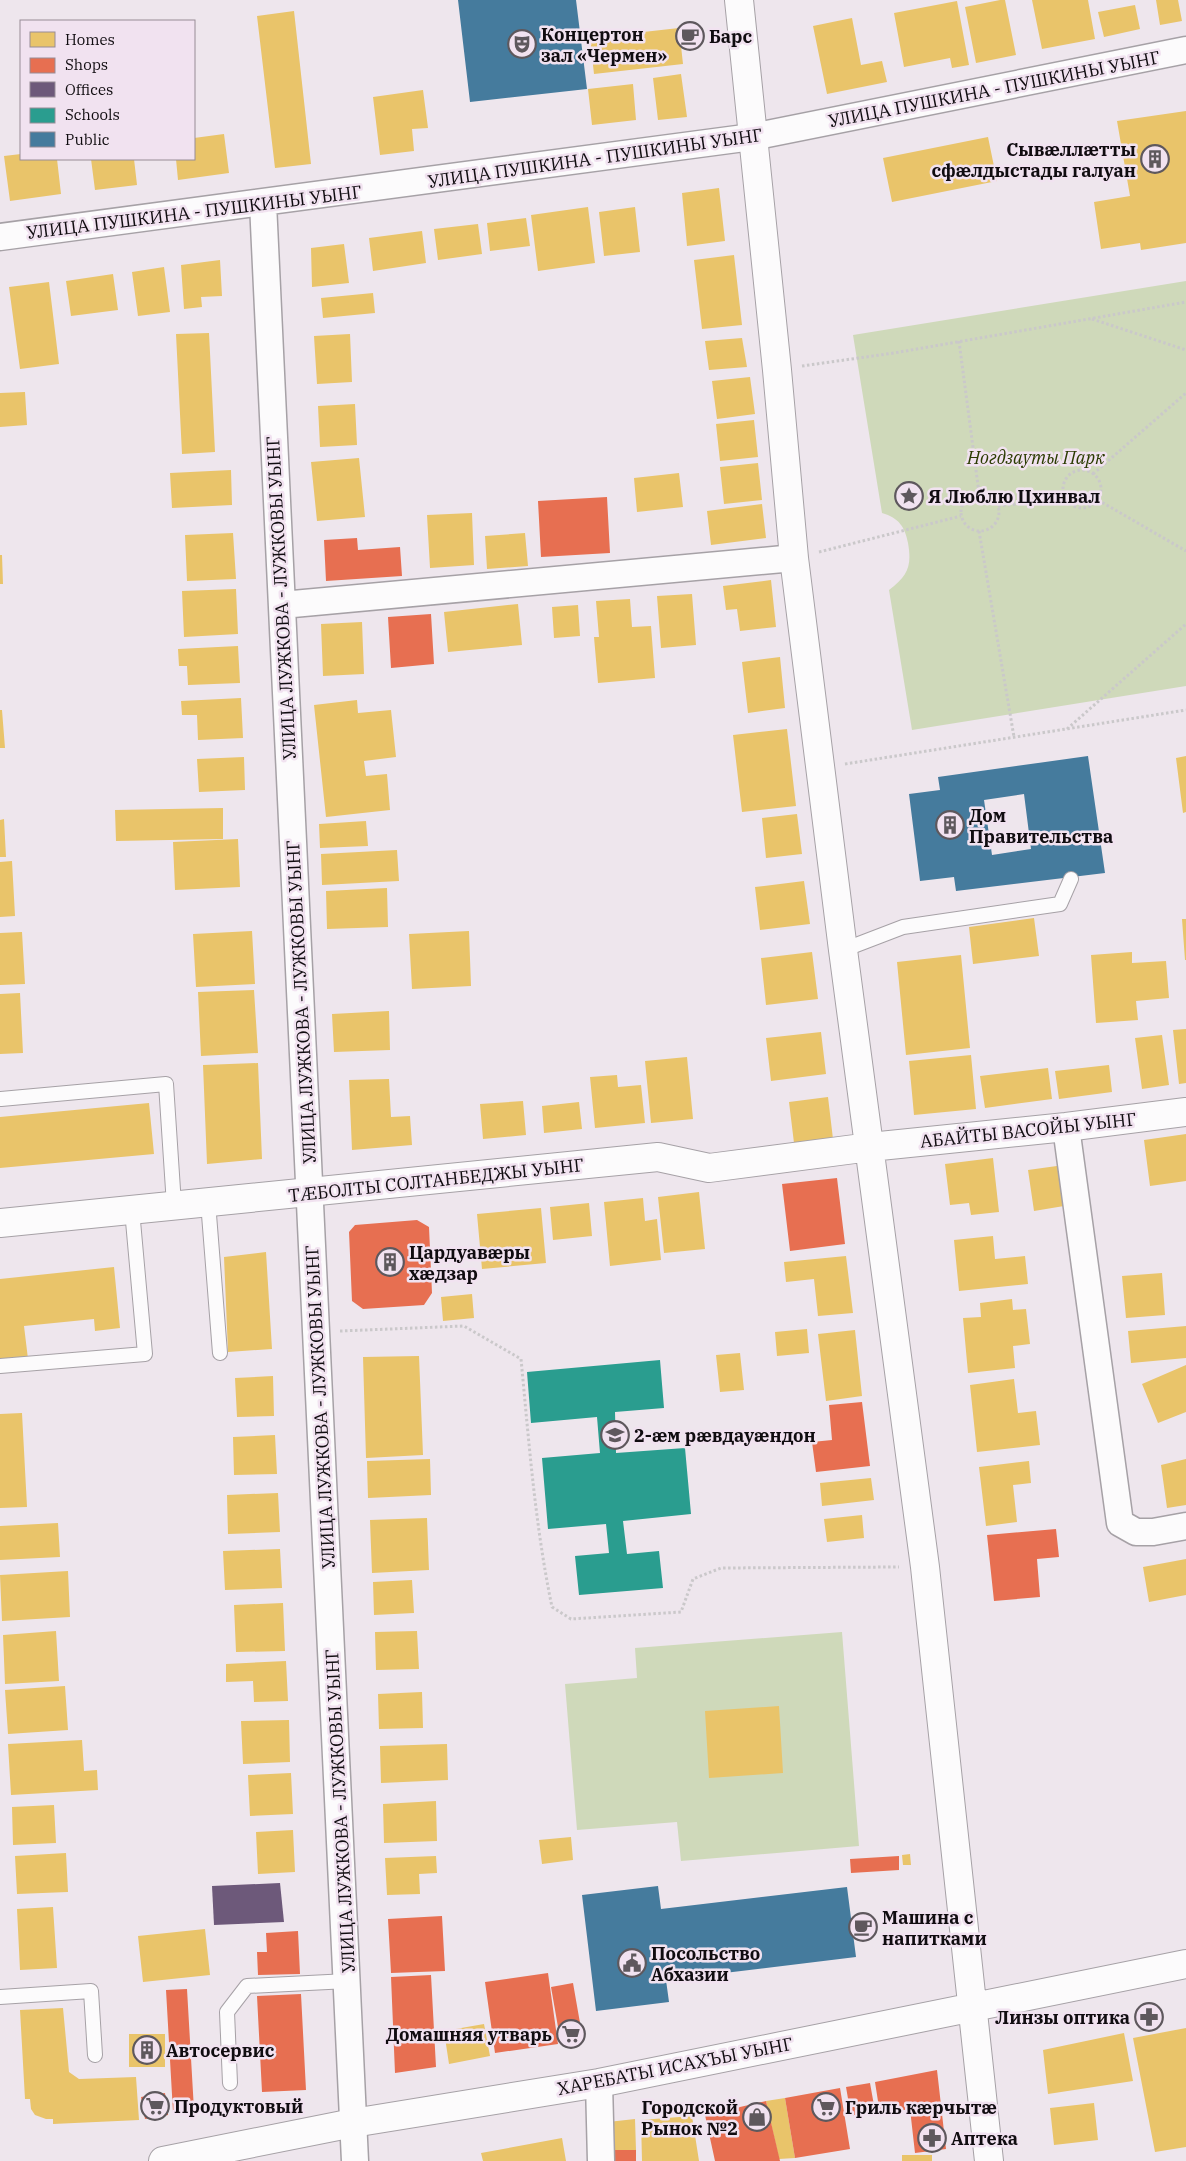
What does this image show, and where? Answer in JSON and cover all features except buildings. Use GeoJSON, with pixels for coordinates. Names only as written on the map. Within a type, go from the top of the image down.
{"type":"FeatureCollection","features":[{"type":"Feature","properties":{"kind":"street"},"geometry":{"type":"LineString","coordinates":[[739,0],[777,370],[794,558],[843,950],[925,1567],[989,2161]]}},
{"type":"Feature","properties":{"kind":"street","name":"УЛИЦА ПУШКИНА - ПУШКИНЫ УЫНГ"},"geometry":{"type":"LineString","coordinates":[[0,237],[752,137],[1186,50]]}},
{"type":"Feature","properties":{"kind":"street","name":"УЛИЦА ЛУЖКОВА - ЛУЖКОВЫ УЫНГ"},"geometry":{"type":"LineString","coordinates":[[262,203],[348,1981],[355,2161]]}},
{"type":"Feature","properties":{"kind":"street"},"geometry":{"type":"LineString","coordinates":[[282,605],[794,558]]}},
{"type":"Feature","properties":{"kind":"street","name":"АБАЙТЫ ВАСОЙЫ УЫНГ"},"geometry":{"type":"LineString","coordinates":[[870,1147],[1066,1127],[1186,1112]]}},
{"type":"Feature","properties":{"kind":"street"},"geometry":{"type":"LineString","coordinates":[[1066,1127],[1120,1523],[1136,1532],[1153,1532],[1186,1526]]}},
{"type":"Feature","properties":{"kind":"street","name":"ТÆБОЛТЫ СОЛТАНБЕДЖЫ УЫНГ"},"geometry":{"type":"LineString","coordinates":[[0,1223],[658,1157],[709,1168],[870,1147]]}},
{"type":"Feature","properties":{"kind":"street","name":"ХАРЕБАТЫ ИСАХЪЫ УЫНГ"},"geometry":{"type":"LineString","coordinates":[[163,2161],[353,2124],[599,2083],[1186,1964]]}},
{"type":"Feature","properties":{"kind":"street"},"geometry":{"type":"LineString","coordinates":[[599,2083],[600,2161]]}},
{"type":"Feature","properties":{"kind":"lane"},"geometry":{"type":"LineString","coordinates":[[843,950],[902,927],[1060,904],[1071,879]]}},
{"type":"Feature","properties":{"kind":"lane"},"geometry":{"type":"LineString","coordinates":[[1,1099],[166,1084],[174,1205]]}},
{"type":"Feature","properties":{"kind":"lane"},"geometry":{"type":"LineString","coordinates":[[208,1202],[220,1354]]}},
{"type":"Feature","properties":{"kind":"lane"},"geometry":{"type":"LineString","coordinates":[[0,1366],[145,1354],[132,1210]]}},
{"type":"Feature","properties":{"kind":"lane"},"geometry":{"type":"LineString","coordinates":[[230,2083],[227,2012],[247,1986],[348,1981]]}},
{"type":"Feature","properties":{"kind":"lane"},"geometry":{"type":"LineString","coordinates":[[0,1997],[91,1991],[95,2055]]}},
{"type":"Feature","properties":{"kind":"path"},"geometry":{"type":"LineString","coordinates":[[777,370],[855,359],[1186,302]]}},
{"type":"Feature","properties":{"kind":"path"},"geometry":{"type":"LineString","coordinates":[[1091,318],[1186,350]]}},
{"type":"Feature","properties":{"kind":"path"},"geometry":{"type":"LineString","coordinates":[[959,341],[979,493]]}},
{"type":"Feature","properties":{"kind":"path"},"geometry":{"type":"LineString","coordinates":[[1093,474],[1186,394]]}},
{"type":"Feature","properties":{"kind":"path"},"geometry":{"type":"LineString","coordinates":[[1082,470],[1093,474],[1100,483],[1101,489],[1098,500],[1088,507],[1076,507],[1066,499],[1064,486],[1070,475],[1082,470]]}},
{"type":"Feature","properties":{"kind":"path"},"geometry":{"type":"LineString","coordinates":[[979,493],[991,497],[998,506],[995,523],[991,528],[980,531],[968,527],[961,516],[963,503],[967,498],[979,493]]}},
{"type":"Feature","properties":{"kind":"path"},"geometry":{"type":"LineString","coordinates":[[998,506],[1066,499]]}},
{"type":"Feature","properties":{"kind":"path"},"geometry":{"type":"LineString","coordinates":[[1098,500],[1186,551]]}},
{"type":"Feature","properties":{"kind":"path"},"geometry":{"type":"LineString","coordinates":[[794,558],[961,516]]}},
{"type":"Feature","properties":{"kind":"path"},"geometry":{"type":"LineString","coordinates":[[980,531],[1014,738]]}},
{"type":"Feature","properties":{"kind":"path"},"geometry":{"type":"LineString","coordinates":[[1066,729],[1186,624]]}},
{"type":"Feature","properties":{"kind":"path"},"geometry":{"type":"LineString","coordinates":[[820,768],[1186,710]]}},
{"type":"Feature","properties":{"kind":"path"},"geometry":{"type":"LineString","coordinates":[[317,1332],[464,1326],[521,1359],[536,1520],[549,1592],[552,1607],[571,1619],[681,1612],[693,1580],[721,1568],[925,1567]]}},
{"type":"Feature","properties":{"kind":"green space","name":"Ногдзауты Парк"},"geometry":{"type":"Polygon","coordinates":[[[1186,281],[1186,686],[912,730],[889,590],[901,580],[907,570],[909,564],[908,543],[905,532],[897,520],[882,513],[853,335],[1186,281]]]}},
{"type":"Feature","properties":{"kind":"green space"},"geometry":{"type":"Polygon","coordinates":[[[842,1632],[859,1846],[681,1861],[677,1822],[577,1830],[565,1684],[637,1678],[635,1648],[842,1632]]]}},
{"type":"Feature","properties":{"kind":"place","name":"Барс"},"geometry":{"type":"Point","coordinates":[690,36]}},
{"type":"Feature","properties":{"kind":"place","name":"Концертон зал «Чермен»"},"geometry":{"type":"Point","coordinates":[522,44]}},
{"type":"Feature","properties":{"kind":"place","name":"Сывæллæтты сфæлдыстады галуан"},"geometry":{"type":"Point","coordinates":[1155,159]}},
{"type":"Feature","properties":{"kind":"place","name":"Я Люблю Цхинвал"},"geometry":{"type":"Point","coordinates":[909,496]}},
{"type":"Feature","properties":{"kind":"place","name":"Дом Правительства"},"geometry":{"type":"Point","coordinates":[950,825]}},
{"type":"Feature","properties":{"kind":"place","name":"Цардуавæры хæдзар"},"geometry":{"type":"Point","coordinates":[390,1262]}},
{"type":"Feature","properties":{"kind":"place","name":"2-æм рӕвдауӕндон"},"geometry":{"type":"Point","coordinates":[615,1435]}},
{"type":"Feature","properties":{"kind":"place","name":"Машина с напитками"},"geometry":{"type":"Point","coordinates":[863,1927]}},
{"type":"Feature","properties":{"kind":"place","name":"Посольство Абхазии"},"geometry":{"type":"Point","coordinates":[632,1963]}},
{"type":"Feature","properties":{"kind":"place","name":"Линзы оптика"},"geometry":{"type":"Point","coordinates":[1149,2017]}},
{"type":"Feature","properties":{"kind":"place","name":"Домашняя утварь"},"geometry":{"type":"Point","coordinates":[571,2034]}},
{"type":"Feature","properties":{"kind":"place","name":"Автосервис"},"geometry":{"type":"Point","coordinates":[147,2050]}},
{"type":"Feature","properties":{"kind":"place","name":"Продуктовый"},"geometry":{"type":"Point","coordinates":[155,2106]}},
{"type":"Feature","properties":{"kind":"place","name":"Гриль кæрчытæ"},"geometry":{"type":"Point","coordinates":[826,2107]}},
{"type":"Feature","properties":{"kind":"place","name":"Городской Рынок №2"},"geometry":{"type":"Point","coordinates":[757,2117]}},
{"type":"Feature","properties":{"kind":"place","name":"Аптека"},"geometry":{"type":"Point","coordinates":[932,2138]}}]}
